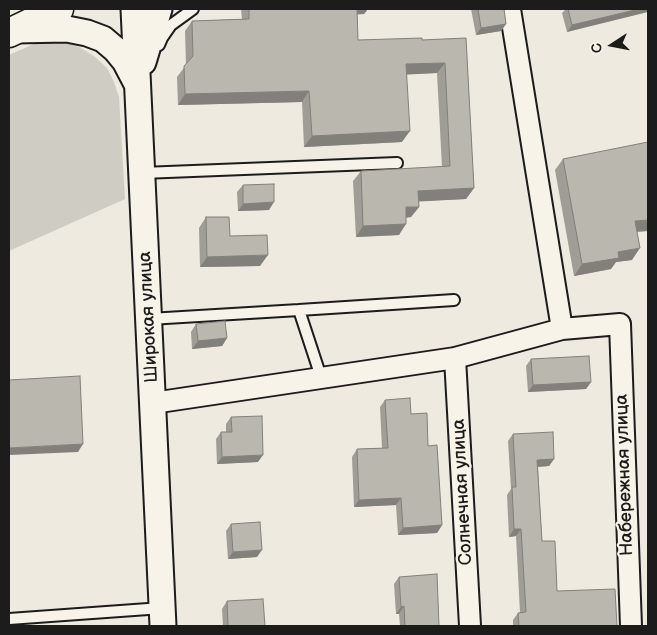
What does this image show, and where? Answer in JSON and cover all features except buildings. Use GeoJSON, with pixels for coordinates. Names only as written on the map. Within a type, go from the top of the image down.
{"type":"FeatureCollection","features":[{"type":"Feature","properties":{"kind":"main road"},"geometry":{"type":"LineString","coordinates":[[12,31],[59,9]]}},
{"type":"Feature","properties":{"kind":"street","name":"Широкая улица"},"geometry":{"type":"LineString","coordinates":[[134,9],[145,79],[139,121],[163,617]]}},
{"type":"Feature","properties":{"kind":"street"},"geometry":{"type":"LineString","coordinates":[[145,79],[150,37],[159,9]]}},
{"type":"Feature","properties":{"kind":"street"},"geometry":{"type":"LineString","coordinates":[[153,403],[455,358],[562,329],[510,9]]}},
{"type":"Feature","properties":{"kind":"street"},"geometry":{"type":"LineString","coordinates":[[12,31],[67,29],[86,33],[103,40],[116,50],[145,79]]}},
{"type":"Feature","properties":{"kind":"street","name":"Набережная улица"},"geometry":{"type":"LineString","coordinates":[[562,329],[620,324],[631,626]]}},
{"type":"Feature","properties":{"kind":"street","name":"Солнечная улица"},"geometry":{"type":"LineString","coordinates":[[455,358],[470,626]]}},
{"type":"Feature","properties":{"kind":"lane"},"geometry":{"type":"LineString","coordinates":[[145,79],[162,38],[172,25],[193,9]]}},
{"type":"Feature","properties":{"kind":"lane"},"geometry":{"type":"LineString","coordinates":[[142,173],[398,163]]}},
{"type":"Feature","properties":{"kind":"lane"},"geometry":{"type":"LineString","coordinates":[[149,319],[454,300]]}},
{"type":"Feature","properties":{"kind":"lane"},"geometry":{"type":"LineString","coordinates":[[299,310],[321,378]]}},
{"type":"Feature","properties":{"kind":"lane"},"geometry":{"type":"LineString","coordinates":[[9,619],[163,617]]}},
{"type":"Feature","properties":{"kind":"shaded area"},"geometry":{"type":"Polygon","coordinates":[[[50,41],[79,47],[94,56],[107,68],[114,82],[119,97],[125,199],[9,251],[9,55],[34,44],[50,41]]]}}]}
